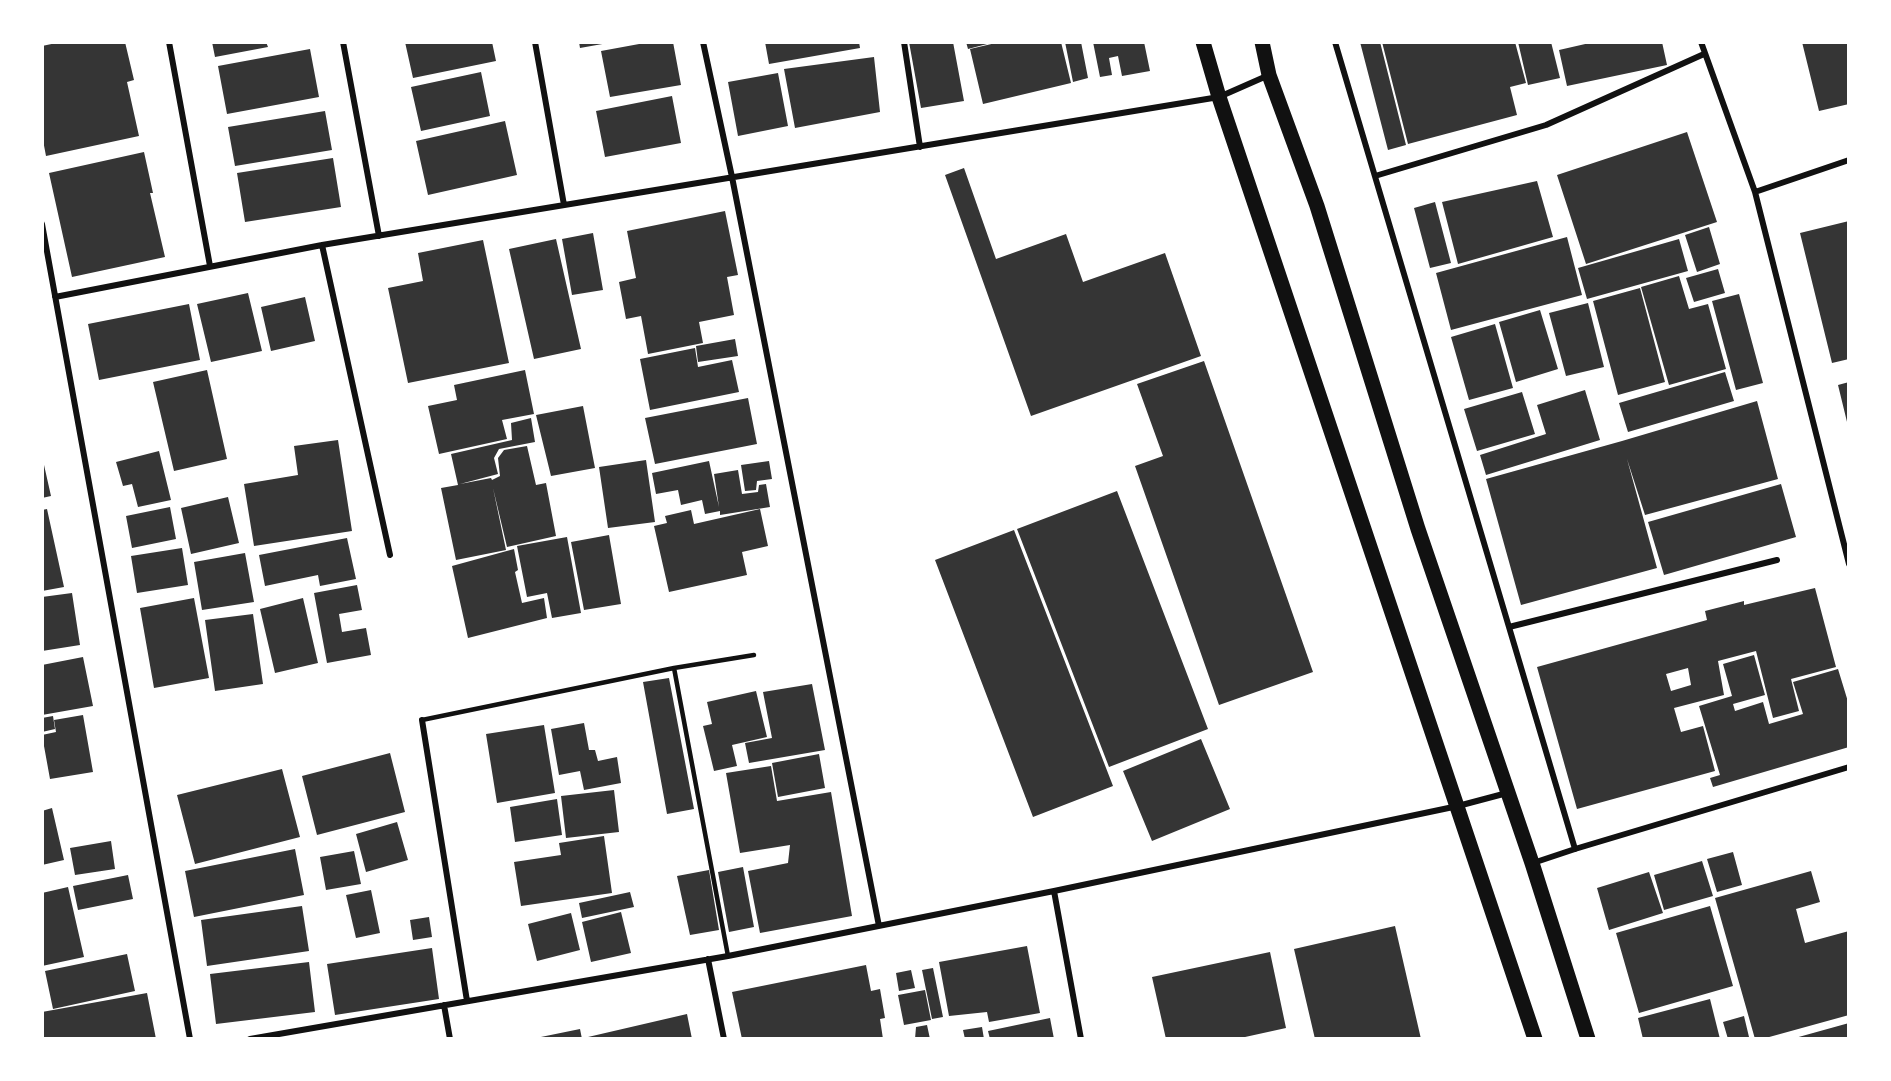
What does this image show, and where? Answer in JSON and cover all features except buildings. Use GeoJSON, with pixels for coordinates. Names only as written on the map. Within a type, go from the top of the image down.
{"type":"FeatureCollection","features":[{"type":"Feature","properties":{"kind":"main road"},"geometry":{"type":"LineString","coordinates":[[1203,42],[1219,97],[1535,1039]]}},
{"type":"Feature","properties":{"kind":"main road"},"geometry":{"type":"LineString","coordinates":[[1262,42],[1269,75],[1317,206],[1418,529],[1532,863],[1588,1039]]}},
{"type":"Feature","properties":{"kind":"street"},"geometry":{"type":"LineString","coordinates":[[169,42],[210,266]]}},
{"type":"Feature","properties":{"kind":"street"},"geometry":{"type":"LineString","coordinates":[[344,42],[379,236]]}},
{"type":"Feature","properties":{"kind":"street"},"geometry":{"type":"LineString","coordinates":[[535,42],[564,205]]}},
{"type":"Feature","properties":{"kind":"street"},"geometry":{"type":"LineString","coordinates":[[703,42],[732,177],[879,926]]}},
{"type":"Feature","properties":{"kind":"street"},"geometry":{"type":"LineString","coordinates":[[904,42],[920,147]]}},
{"type":"Feature","properties":{"kind":"street"},"geometry":{"type":"LineString","coordinates":[[1335,42],[1575,849]]}},
{"type":"Feature","properties":{"kind":"street"},"geometry":{"type":"LineString","coordinates":[[1701,42],[1755,192],[1849,564]]}},
{"type":"Feature","properties":{"kind":"street"},"geometry":{"type":"LineString","coordinates":[[1375,176],[1546,125],[1704,54]]}},
{"type":"Feature","properties":{"kind":"street"},"geometry":{"type":"LineString","coordinates":[[55,297],[322,245],[1219,97],[1269,75]]}},
{"type":"Feature","properties":{"kind":"street"},"geometry":{"type":"LineString","coordinates":[[1755,192],[1849,160]]}},
{"type":"Feature","properties":{"kind":"street"},"geometry":{"type":"LineString","coordinates":[[42,224],[190,1039]]}},
{"type":"Feature","properties":{"kind":"street"},"geometry":{"type":"LineString","coordinates":[[322,245],[390,555]]}},
{"type":"Feature","properties":{"kind":"street"},"geometry":{"type":"LineString","coordinates":[[1509,627],[1777,560]]}},
{"type":"Feature","properties":{"kind":"street"},"geometry":{"type":"LineString","coordinates":[[422,720],[467,1001]]}},
{"type":"Feature","properties":{"kind":"street"},"geometry":{"type":"LineString","coordinates":[[1532,863],[1849,766]]}},
{"type":"Feature","properties":{"kind":"street"},"geometry":{"type":"LineString","coordinates":[[250,1039],[728,956],[1054,891],[1458,806],[1507,793]]}},
{"type":"Feature","properties":{"kind":"street"},"geometry":{"type":"LineString","coordinates":[[1054,891],[1081,1039]]}},
{"type":"Feature","properties":{"kind":"street"},"geometry":{"type":"LineString","coordinates":[[708,959],[724,1039]]}},
{"type":"Feature","properties":{"kind":"street"},"geometry":{"type":"LineString","coordinates":[[444,1005],[450,1039]]}},
{"type":"Feature","properties":{"kind":"lane"},"geometry":{"type":"LineString","coordinates":[[422,720],[674,668],[754,654]]}},
{"type":"Feature","properties":{"kind":"lane"},"geometry":{"type":"LineString","coordinates":[[674,668],[728,956]]}}]}
